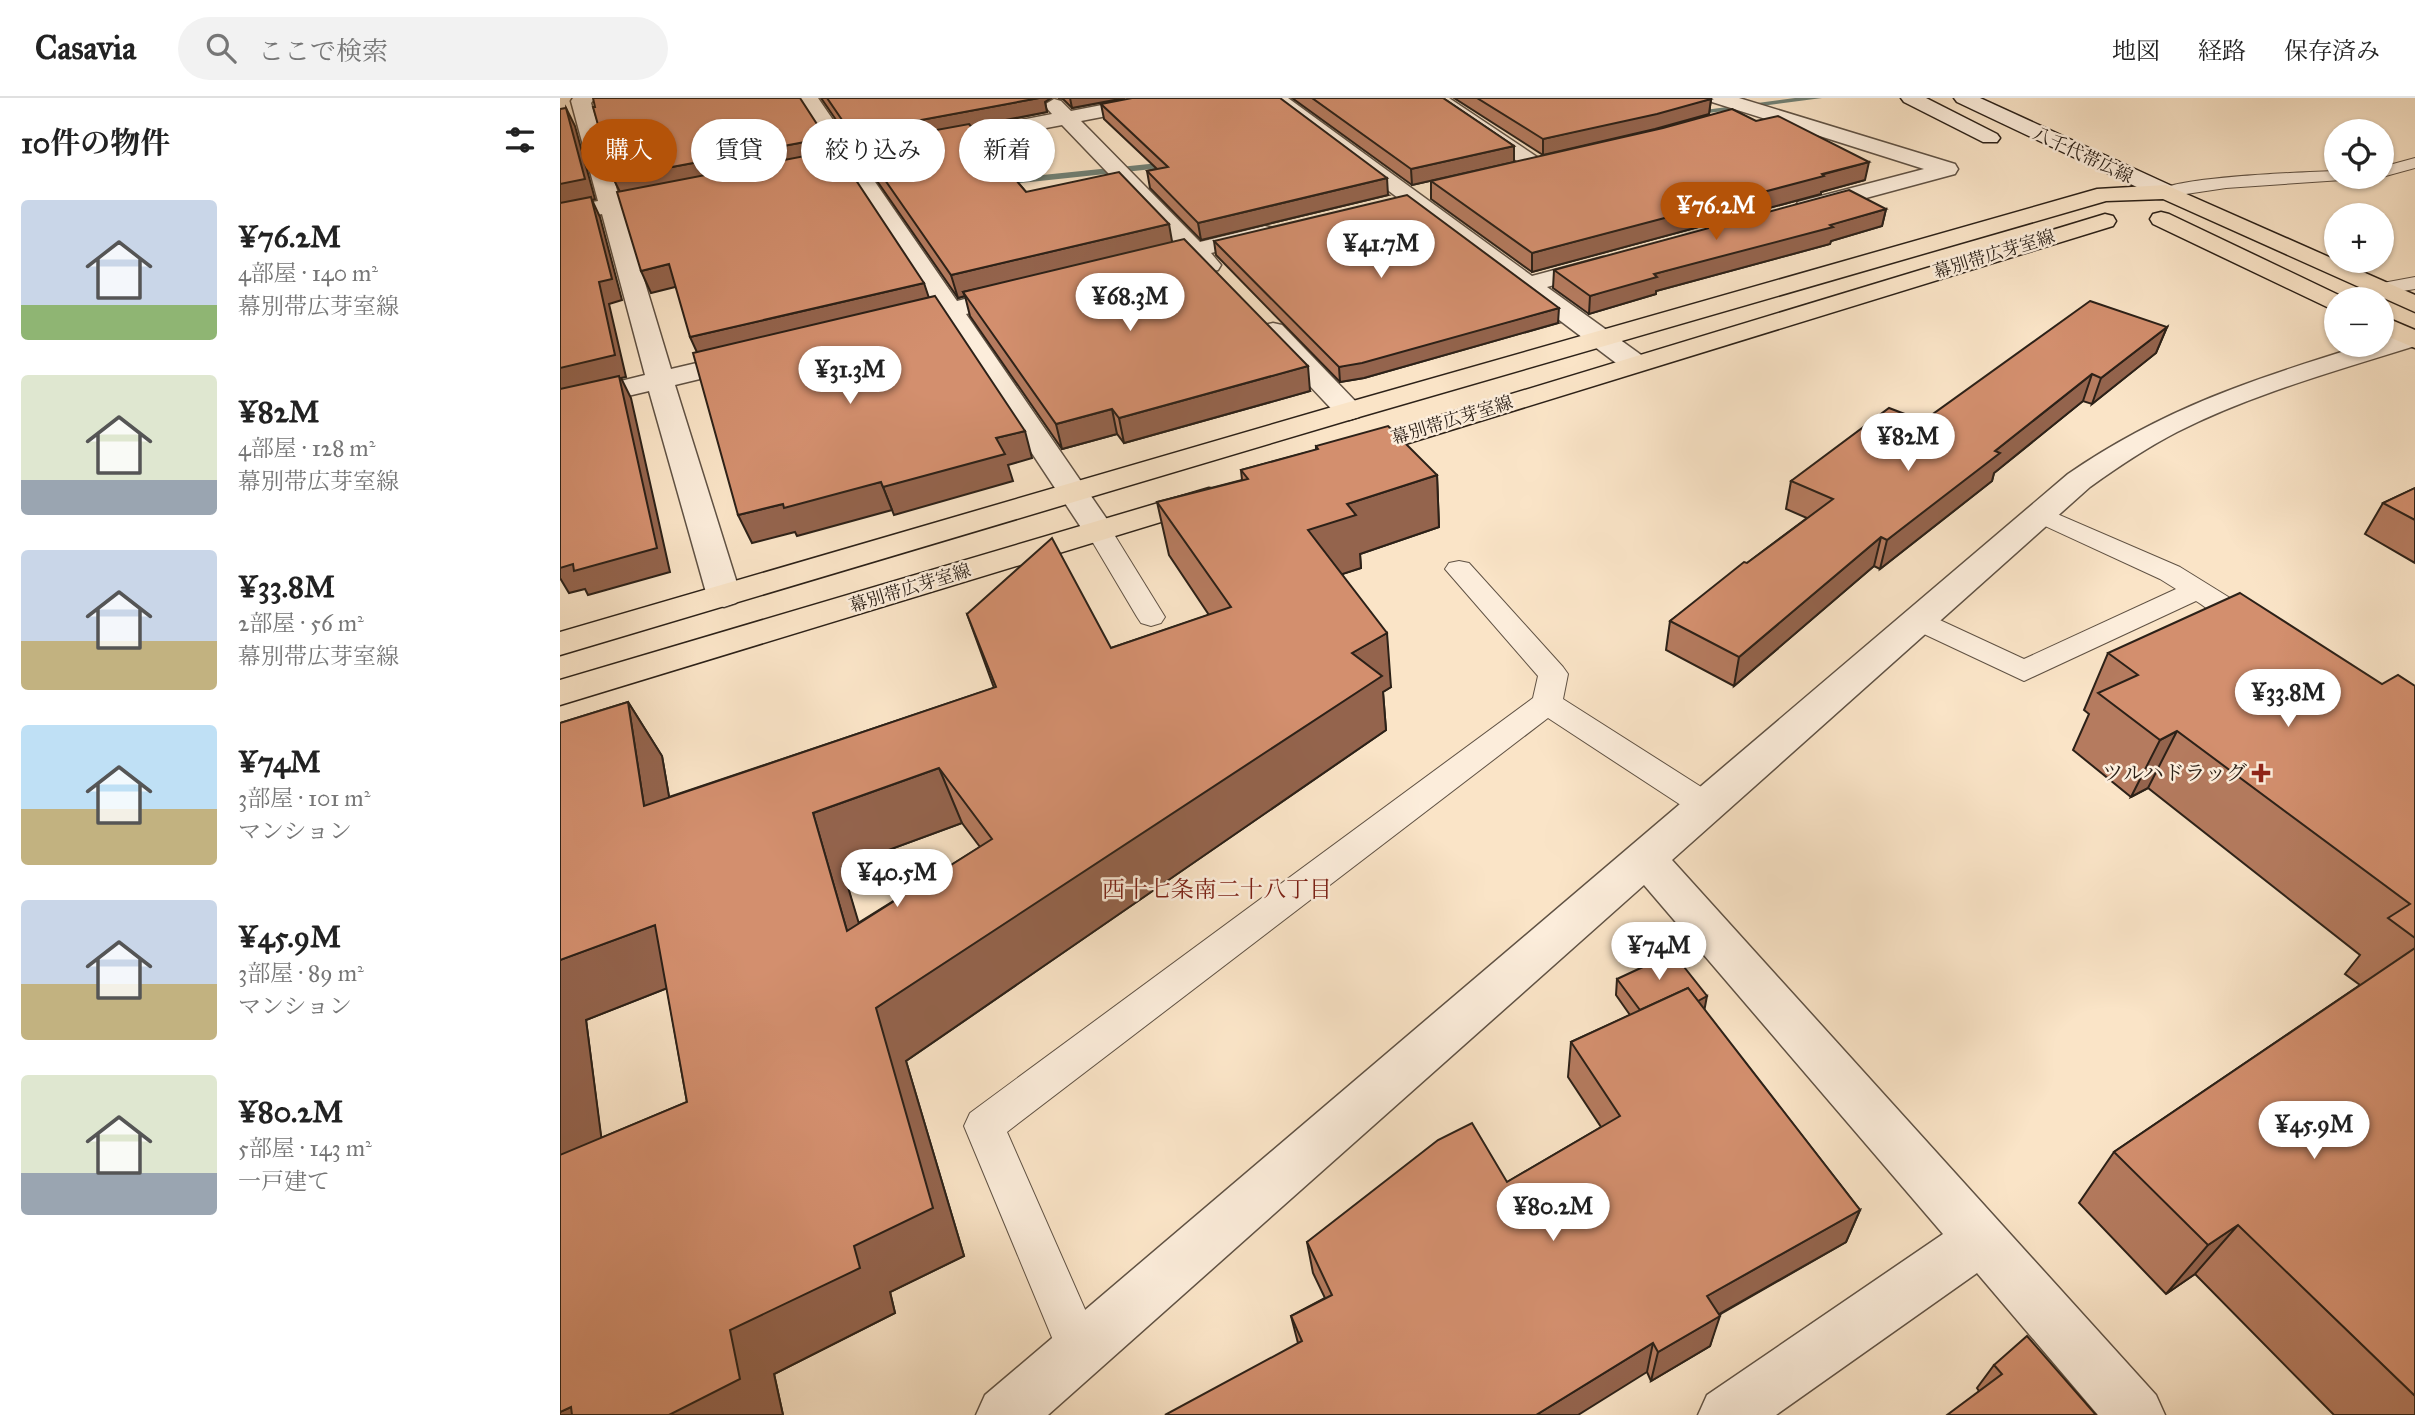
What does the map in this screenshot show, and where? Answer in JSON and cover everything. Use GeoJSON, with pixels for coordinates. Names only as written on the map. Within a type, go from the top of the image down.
{"type":"FeatureCollection","features":[{"type":"Feature","properties":{"kind":"main road","name":"幕別帯広芽室線"},"geometry":{"type":"LineString","coordinates":[[1321,461],[2081,227],[2143,211],[2166,192]]}},
{"type":"Feature","properties":{"kind":"main road","name":"幕別帯広芽室線"},"geometry":{"type":"LineString","coordinates":[[560,644],[1349,411],[2105,194],[2166,192],[2375,287]]}},
{"type":"Feature","properties":{"kind":"main road"},"geometry":{"type":"LineString","coordinates":[[2105,194],[2324,296]]}},
{"type":"Feature","properties":{"kind":"main road","name":"幕別帯広芽室線"},"geometry":{"type":"LineString","coordinates":[[2394,310],[2406,326]]}},
{"type":"Feature","properties":{"kind":"main road","name":"幕別帯広芽室線"},"geometry":{"type":"LineString","coordinates":[[560,693],[1229,490]]}},
{"type":"Feature","properties":{"kind":"street"},"geometry":{"type":"LineString","coordinates":[[585,98],[581,101],[724,596]]}},
{"type":"Feature","properties":{"kind":"street"},"geometry":{"type":"LineString","coordinates":[[808,98],[822,119]]}},
{"type":"Feature","properties":{"kind":"street"},"geometry":{"type":"LineString","coordinates":[[1047,98],[1224,280]]}},
{"type":"Feature","properties":{"kind":"street"},"geometry":{"type":"LineString","coordinates":[[945,141],[1169,98]]}},
{"type":"Feature","properties":{"kind":"street"},"geometry":{"type":"LineString","coordinates":[[1276,98],[1419,194],[1528,284],[1634,363]]}},
{"type":"Feature","properties":{"kind":"street"},"geometry":{"type":"LineString","coordinates":[[1436,98],[1538,165]]}},
{"type":"Feature","properties":{"kind":"street","name":"八千代帯広線"},"geometry":{"type":"LineString","coordinates":[[1911,98],[2007,146]]}},
{"type":"Feature","properties":{"kind":"street","name":"八千代帯広線"},"geometry":{"type":"LineString","coordinates":[[1964,98],[2166,192]]}},
{"type":"Feature","properties":{"kind":"street"},"geometry":{"type":"LineString","coordinates":[[1720,109],[1757,109],[1947,169],[1790,212]]}},
{"type":"Feature","properties":{"kind":"street"},"geometry":{"type":"LineString","coordinates":[[1512,171],[1563,159]]}},
{"type":"Feature","properties":{"kind":"street"},"geometry":{"type":"LineString","coordinates":[[864,182],[1099,531]]}},
{"type":"Feature","properties":{"kind":"street","name":"八千代帯広線"},"geometry":{"type":"LineString","coordinates":[[2080,182],[2105,194]]}},
{"type":"Feature","properties":{"kind":"street"},"geometry":{"type":"LineString","coordinates":[[560,215],[691,190]]}},
{"type":"Feature","properties":{"kind":"street"},"geometry":{"type":"LineString","coordinates":[[1375,208],[1419,194]]}},
{"type":"Feature","properties":{"kind":"street"},"geometry":{"type":"LineString","coordinates":[[1127,267],[1285,229]]}},
{"type":"Feature","properties":{"kind":"street"},"geometry":{"type":"LineString","coordinates":[[1528,284],[1619,259]]}},
{"type":"Feature","properties":{"kind":"street"},"geometry":{"type":"LineString","coordinates":[[871,330],[1045,287]]}},
{"type":"Feature","properties":{"kind":"street"},"geometry":{"type":"LineString","coordinates":[[1252,310],[1349,411]]}},
{"type":"Feature","properties":{"kind":"street"},"geometry":{"type":"LineString","coordinates":[[1005,1415],[2041,515],[2066,489],[2146,436],[2406,326]]}},
{"type":"Feature","properties":{"kind":"street"},"geometry":{"type":"LineString","coordinates":[[560,404],[765,355]]}},
{"type":"Feature","properties":{"kind":"street"},"geometry":{"type":"LineString","coordinates":[[1645,858],[2136,1415]]}},
{"type":"Feature","properties":{"kind":"street"},"geometry":{"type":"LineString","coordinates":[[1727,1415],[1981,1239]]}},
{"type":"Feature","properties":{"kind":"lane"},"geometry":{"type":"LineString","coordinates":[[2394,169],[2415,163]]}},
{"type":"Feature","properties":{"kind":"lane"},"geometry":{"type":"LineString","coordinates":[[2166,192],[2226,183],[2324,177]]}},
{"type":"Feature","properties":{"kind":"lane"},"geometry":{"type":"LineString","coordinates":[[2391,287],[2415,283]]}},
{"type":"Feature","properties":{"kind":"lane"},"geometry":{"type":"LineString","coordinates":[[2041,515],[2170,573],[2277,640]]}},
{"type":"Feature","properties":{"kind":"lane"},"geometry":{"type":"LineString","coordinates":[[1099,531],[1151,617]]}},
{"type":"Feature","properties":{"kind":"lane"},"geometry":{"type":"LineString","coordinates":[[1079,1348],[984,1126],[1547,703],[1553,674],[1459,569]]}},
{"type":"Feature","properties":{"kind":"lane"},"geometry":{"type":"LineString","coordinates":[[1919,621],[2024,671],[2197,590]]}},
{"type":"Feature","properties":{"kind":"lane"},"geometry":{"type":"LineString","coordinates":[[1547,703],[1705,805]]}},
{"type":"Feature","properties":{"kind":"building"},"geometry":{"type":"Polygon","coordinates":[[[593,98],[800,98],[814,119],[801,119],[801,143],[787,145],[787,119],[691,119],[691,163],[677,166],[677,119],[596,119],[593,98]]]}},
{"type":"Feature","properties":{"kind":"building"},"geometry":{"type":"Polygon","coordinates":[[[827,98],[1039,98],[926,119],[841,119],[827,98]]]}},
{"type":"Feature","properties":{"kind":"building"},"geometry":{"type":"Polygon","coordinates":[[[1132,98],[1280,98],[1387,178],[1198,223],[1147,171],[1168,167],[1101,104],[1132,98]]]}},
{"type":"Feature","properties":{"kind":"building"},"geometry":{"type":"Polygon","coordinates":[[[1312,98],[1443,98],[1514,146],[1411,169],[1312,98]]]}},
{"type":"Feature","properties":{"kind":"building"},"geometry":{"type":"Polygon","coordinates":[[[1477,98],[1709,98],[1711,99],[1543,139],[1477,98]]]}},
{"type":"Feature","properties":{"kind":"building"},"geometry":{"type":"Polygon","coordinates":[[[566,108],[581,164],[581,180],[560,184],[560,109],[566,108]]]}},
{"type":"Feature","properties":{"kind":"building"},"geometry":{"type":"Polygon","coordinates":[[[1732,109],[1756,121],[1778,116],[1869,162],[1532,253],[1431,181],[1663,128],[1732,109]]]}},
{"type":"Feature","properties":{"kind":"building"},"geometry":{"type":"Polygon","coordinates":[[[959,126],[959,182],[1018,182],[1026,192],[1119,172],[1169,224],[951,275],[886,182],[945,182],[945,128],[959,126]]]}},
{"type":"Feature","properties":{"kind":"building"},"geometry":{"type":"Polygon","coordinates":[[[801,157],[801,182],[857,182],[924,283],[690,337],[669,264],[641,271],[617,192],[691,178],[691,182],[787,182],[787,159],[801,157]]]}},
{"type":"Feature","properties":{"kind":"building"},"geometry":{"type":"Polygon","coordinates":[[[1849,190],[1886,209],[1830,225],[1833,227],[1654,274],[1657,277],[1590,296],[1554,270],[1849,190]]]}},
{"type":"Feature","properties":{"kind":"building"},"geometry":{"type":"Polygon","coordinates":[[[1407,195],[1559,308],[1339,367],[1214,241],[1407,195]]]}},
{"type":"Feature","properties":{"kind":"building"},"geometry":{"type":"Polygon","coordinates":[[[591,197],[612,279],[599,282],[615,355],[560,368],[560,203],[591,197]]]}},
{"type":"Feature","properties":{"kind":"building"},"geometry":{"type":"Polygon","coordinates":[[[1184,239],[1308,366],[1119,418],[1112,409],[1056,424],[963,292],[1184,239]]]}},
{"type":"Feature","properties":{"kind":"building"},"geometry":{"type":"Polygon","coordinates":[[[935,296],[1025,431],[996,438],[1005,454],[883,487],[881,482],[784,508],[783,504],[738,515],[693,353],[935,296]]]}},
{"type":"Feature","properties":{"kind":"building"},"geometry":{"type":"Polygon","coordinates":[[[2090,301],[2167,327],[2101,378],[2092,374],[1995,451],[2000,453],[1887,540],[1881,537],[1739,657],[1670,621],[1744,562],[1747,563],[1833,499],[1791,481],[1889,408],[1923,421],[2090,301]]]}},
{"type":"Feature","properties":{"kind":"building"},"geometry":{"type":"Polygon","coordinates":[[[619,376],[657,548],[574,571],[573,564],[560,568],[560,389],[619,376]]]}},
{"type":"Feature","properties":{"kind":"building"},"geometry":{"type":"Polygon","coordinates":[[[1388,426],[1437,475],[1347,504],[1356,515],[1308,530],[1387,633],[1352,653],[1382,676],[876,1008],[933,1208],[854,1246],[860,1268],[730,1330],[740,1379],[669,1415],[572,1415],[571,1407],[560,1412],[560,1155],[687,1102],[655,925],[560,960],[560,723],[628,702],[644,806],[996,687],[967,614],[1052,538],[1111,648],[1231,607],[1157,502],[1248,479],[1241,470],[1388,426]],[[939,768],[813,813],[847,931],[992,839],[939,768]]]}},
{"type":"Feature","properties":{"kind":"building"},"geometry":{"type":"Polygon","coordinates":[[[2415,488],[2415,520],[2383,503],[2415,488]]]}},
{"type":"Feature","properties":{"kind":"building"},"geometry":{"type":"Polygon","coordinates":[[[2240,593],[2382,684],[2398,675],[2415,686],[2415,938],[2388,918],[2410,904],[2177,731],[2160,740],[2098,693],[2138,675],[2108,653],[2240,593]]]}},
{"type":"Feature","properties":{"kind":"building"},"geometry":{"type":"Polygon","coordinates":[[[2415,948],[2415,1396],[2238,1225],[2208,1245],[2114,1152],[2415,948]]]}},
{"type":"Feature","properties":{"kind":"building"},"geometry":{"type":"Polygon","coordinates":[[[1673,953],[1707,996],[1698,1001],[1688,988],[1640,1010],[1617,979],[1673,953]]]}},
{"type":"Feature","properties":{"kind":"building"},"geometry":{"type":"Polygon","coordinates":[[[1688,988],[1860,1210],[1707,1296],[1720,1316],[1658,1352],[1653,1343],[1536,1415],[1165,1415],[1302,1341],[1291,1316],[1332,1295],[1307,1242],[1438,1140],[1472,1123],[1507,1182],[1620,1116],[1571,1042],[1688,988]]]}},
{"type":"Feature","properties":{"kind":"building"},"geometry":{"type":"Polygon","coordinates":[[[2027,1336],[2096,1415],[1947,1415],[2002,1374],[1994,1365],[2027,1336]]]}},
{"type":"Feature","properties":{"kind":"waterway"},"geometry":{"type":"LineString","coordinates":[[1686,113],[1818,98]]}},
{"type":"Feature","properties":{"kind":"waterway"},"geometry":{"type":"LineString","coordinates":[[993,183],[1178,164]]}},
{"type":"Feature","properties":{"kind":"place","name":"ツルハドラッグ"},"geometry":{"type":"Point","coordinates":[2261,773]}},
{"type":"Feature","properties":{"kind":"district","name":"西十七条南二十八丁目"},"geometry":{"type":"Point","coordinates":[1217,889]}}]}
